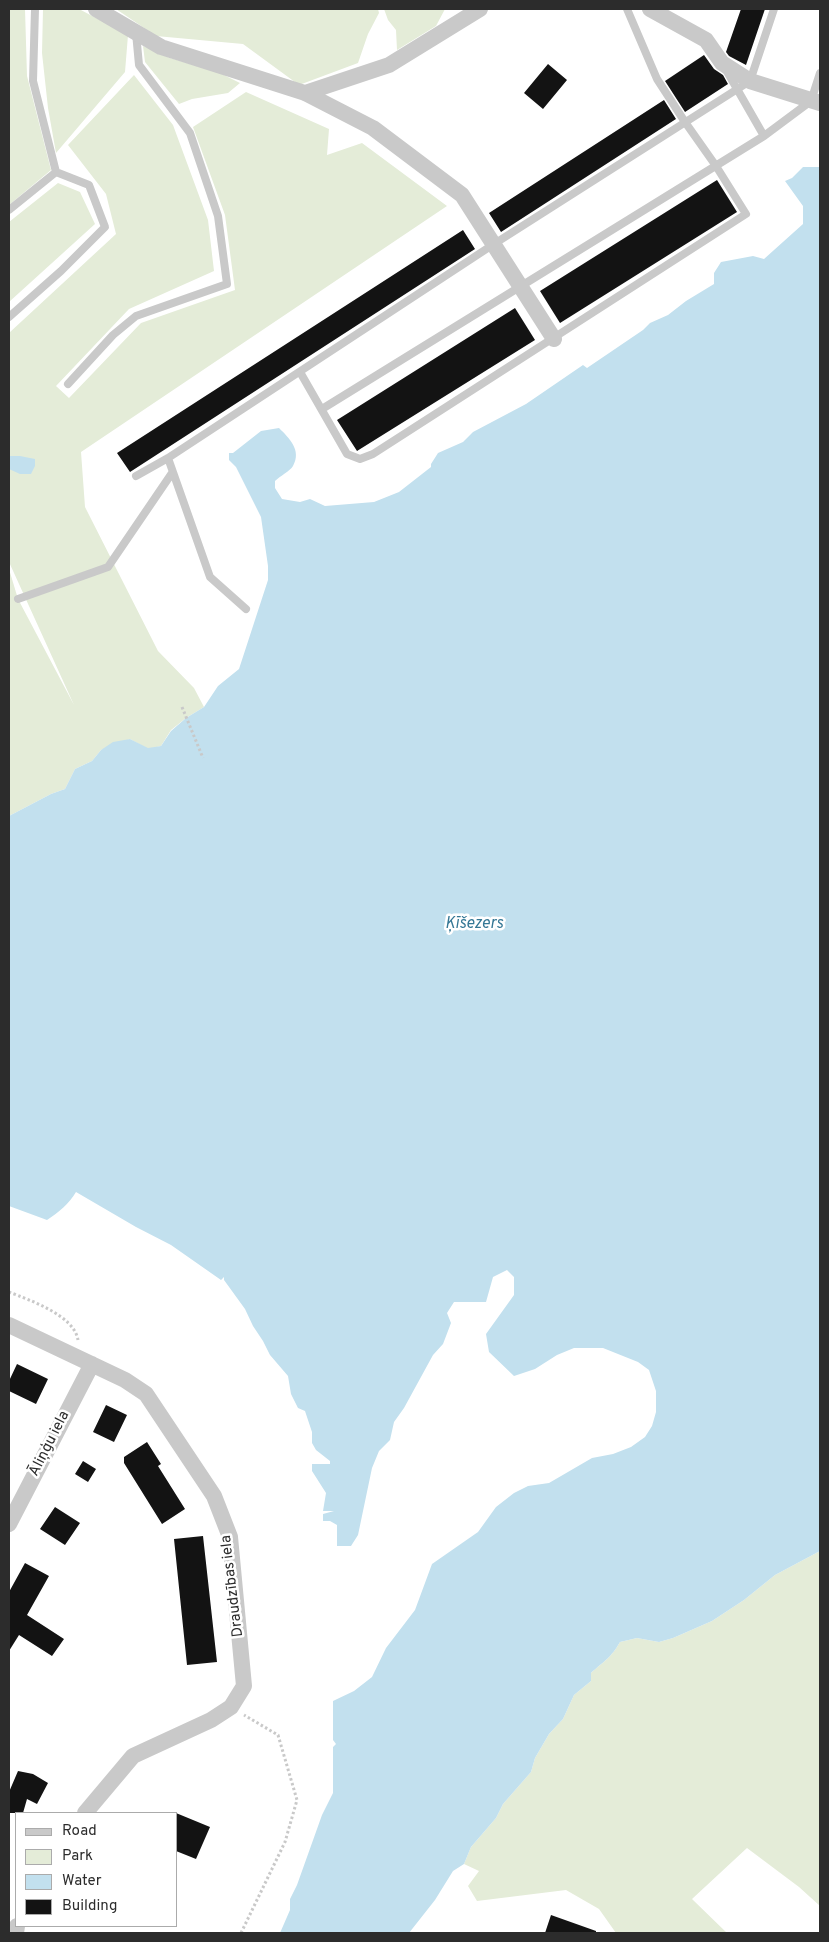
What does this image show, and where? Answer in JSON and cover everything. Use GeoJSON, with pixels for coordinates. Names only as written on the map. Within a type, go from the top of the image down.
{"type":"FeatureCollection","features":[{"type":"Feature","properties":{"kind":"street"},"geometry":{"type":"LineString","coordinates":[[96,9],[162,47],[304,94],[373,128],[462,195],[554,339]]}},
{"type":"Feature","properties":{"kind":"street"},"geometry":{"type":"LineString","coordinates":[[304,94],[389,65],[480,9]]}},
{"type":"Feature","properties":{"kind":"street"},"geometry":{"type":"LineString","coordinates":[[650,9],[706,40],[722,63],[750,81],[816,102]]}},
{"type":"Feature","properties":{"kind":"street","name":"Draudzības iela"},"geometry":{"type":"LineString","coordinates":[[9,1325],[125,1380],[146,1394],[214,1496],[230,1537],[244,1686],[231,1707],[211,1720],[133,1756],[87,1812]]}},
{"type":"Feature","properties":{"kind":"street","name":"Āliņģu iela"},"geometry":{"type":"LineString","coordinates":[[9,1524],[86,1362]]}},
{"type":"Feature","properties":{"kind":"lane"},"geometry":{"type":"LineString","coordinates":[[34,9],[32,81],[56,172]]}},
{"type":"Feature","properties":{"kind":"lane"},"geometry":{"type":"LineString","coordinates":[[300,372],[347,454],[360,459],[373,454],[746,214],[657,79],[627,9]]}},
{"type":"Feature","properties":{"kind":"lane"},"geometry":{"type":"LineString","coordinates":[[136,476],[168,458],[494,244],[750,81],[774,9]]}},
{"type":"Feature","properties":{"kind":"lane"},"geometry":{"type":"LineString","coordinates":[[68,384],[113,335],[136,316],[227,284],[218,216],[190,133],[139,65],[135,32]]}},
{"type":"Feature","properties":{"kind":"lane"},"geometry":{"type":"LineString","coordinates":[[722,63],[764,136]]}},
{"type":"Feature","properties":{"kind":"lane"},"geometry":{"type":"LineString","coordinates":[[322,409],[716,166],[816,102],[820,73]]}},
{"type":"Feature","properties":{"kind":"lane"},"geometry":{"type":"LineString","coordinates":[[9,210],[56,172]]}},
{"type":"Feature","properties":{"kind":"lane"},"geometry":{"type":"LineString","coordinates":[[9,317],[61,271],[105,227],[89,185],[56,172]]}},
{"type":"Feature","properties":{"kind":"lane"},"geometry":{"type":"LineString","coordinates":[[168,458],[210,577],[246,609]]}},
{"type":"Feature","properties":{"kind":"lane"},"geometry":{"type":"LineString","coordinates":[[18,599],[108,567],[172,473]]}},
{"type":"Feature","properties":{"kind":"path"},"geometry":{"type":"LineString","coordinates":[[182,707],[203,758]]}},
{"type":"Feature","properties":{"kind":"path"},"geometry":{"type":"LineString","coordinates":[[9,1292],[37,1303],[61,1316],[77,1336],[86,1362]]}},
{"type":"Feature","properties":{"kind":"path"},"geometry":{"type":"LineString","coordinates":[[231,1707],[278,1734],[297,1800],[285,1842],[241,1933]]}},
{"type":"Feature","properties":{"kind":"green space"},"geometry":{"type":"Polygon","coordinates":[[[9,9],[25,9],[27,76],[51,170],[9,205],[9,9]]]}},
{"type":"Feature","properties":{"kind":"green space"},"geometry":{"type":"Polygon","coordinates":[[[43,9],[79,9],[128,35],[125,72],[56,153],[48,108],[42,53],[43,9]]]}},
{"type":"Feature","properties":{"kind":"green space"},"geometry":{"type":"Polygon","coordinates":[[[116,9],[378,9],[379,13],[368,34],[358,63],[299,85],[243,44],[156,36],[116,9]]]}},
{"type":"Feature","properties":{"kind":"green space"},"geometry":{"type":"Polygon","coordinates":[[[384,9],[445,9],[436,26],[397,50],[396,30],[388,20],[384,9]]]}},
{"type":"Feature","properties":{"kind":"green space"},"geometry":{"type":"Polygon","coordinates":[[[143,46],[170,58],[220,73],[240,83],[228,93],[192,99],[179,104],[145,62],[143,46]]]}},
{"type":"Feature","properties":{"kind":"green space"},"geometry":{"type":"Polygon","coordinates":[[[134,75],[173,125],[208,220],[214,271],[129,309],[56,386],[69,398],[141,323],[235,290],[225,215],[193,127],[246,92],[329,129],[327,155],[362,143],[447,206],[81,452],[85,507],[158,651],[194,688],[204,707],[171,730],[161,746],[148,749],[130,739],[101,750],[92,761],[75,769],[65,789],[51,794],[9,816],[9,569],[18,599],[74,705],[9,562],[9,333],[116,234],[106,194],[68,145],[134,75]]]}},
{"type":"Feature","properties":{"kind":"green space"},"geometry":{"type":"Polygon","coordinates":[[[58,183],[80,192],[95,224],[9,302],[9,222],[58,183]]]}},
{"type":"Feature","properties":{"kind":"green space"},"geometry":{"type":"Polygon","coordinates":[[[820,1551],[820,1906],[799,1887],[747,1848],[692,1899],[727,1933],[616,1933],[599,1909],[566,1890],[477,1901],[468,1886],[479,1871],[464,1864],[471,1847],[496,1818],[503,1804],[531,1772],[535,1758],[549,1734],[563,1719],[574,1695],[591,1681],[591,1673],[610,1656],[620,1642],[637,1638],[659,1642],[712,1621],[744,1600],[775,1575],[820,1551]]]}},
{"type":"Feature","properties":{"kind":"water","name":"Ķīšezers"},"geometry":{"type":"Polygon","coordinates":[[[803,167],[820,167],[820,1551],[775,1575],[744,1600],[712,1621],[659,1642],[637,1638],[620,1642],[610,1656],[591,1673],[591,1681],[574,1695],[563,1719],[549,1734],[535,1758],[531,1772],[503,1804],[496,1818],[471,1847],[464,1864],[453,1871],[435,1900],[409,1933],[280,1933],[290,1910],[290,1899],[297,1885],[322,1815],[333,1793],[333,1747],[336,1744],[333,1740],[333,1701],[354,1691],[372,1677],[386,1648],[415,1610],[432,1564],[478,1532],[496,1507],[514,1493],[528,1486],[549,1483],[592,1458],[613,1454],[631,1447],[645,1437],[652,1426],[656,1412],[656,1391],[649,1370],[638,1362],[603,1348],[574,1348],[557,1355],[535,1369],[514,1376],[489,1352],[486,1334],[514,1295],[514,1277],[507,1270],[493,1277],[486,1302],[454,1302],[447,1313],[451,1323],[443,1344],[433,1355],[404,1408],[394,1422],[390,1440],[379,1451],[372,1468],[358,1535],[351,1546],[337,1546],[337,1525],[330,1521],[323,1521],[323,1514],[334,1511],[323,1511],[326,1493],[312,1471],[312,1464],[330,1464],[330,1461],[316,1450],[312,1443],[312,1432],[305,1411],[298,1408],[291,1394],[288,1376],[270,1355],[245,1309],[224,1280],[224,1277],[221,1280],[171,1245],[76,1192],[63,1208],[47,1220],[9,1206],[9,816],[51,794],[65,789],[75,769],[92,761],[101,750],[113,742],[130,739],[148,748],[161,746],[171,731],[186,718],[204,707],[218,686],[239,669],[268,580],[268,566],[261,517],[236,467],[229,460],[229,453],[233,453],[261,431],[279,428],[293,445],[296,455],[292,468],[275,481],[275,488],[282,499],[300,502],[310,499],[325,506],[374,502],[399,492],[431,467],[438,453],[463,442],[473,432],[526,404],[583,365],[587,368],[643,330],[650,323],[668,315],[686,301],[714,284],[714,273],[721,262],[753,256],[764,259],[803,224],[803,206],[785,181],[792,178],[803,167]]]}},
{"type":"Feature","properties":{"kind":"water"},"geometry":{"type":"Polygon","coordinates":[[[9,456],[35,459],[35,466],[31,474],[20,474],[9,469],[9,456]]]}},
{"type":"Feature","properties":{"kind":"building"},"geometry":{"type":"Polygon","coordinates":[[[741,9],[765,9],[746,65],[729,56],[726,52],[741,9]]]}},
{"type":"Feature","properties":{"kind":"building"},"geometry":{"type":"Polygon","coordinates":[[[704,55],[714,69],[723,75],[728,84],[685,112],[665,81],[704,55]]]}},
{"type":"Feature","properties":{"kind":"building"},"geometry":{"type":"Polygon","coordinates":[[[548,64],[567,80],[543,109],[524,93],[548,64]]]}},
{"type":"Feature","properties":{"kind":"building"},"geometry":{"type":"Polygon","coordinates":[[[664,100],[676,119],[501,232],[489,213],[664,100]]]}},
{"type":"Feature","properties":{"kind":"building"},"geometry":{"type":"Polygon","coordinates":[[[717,180],[737,212],[560,323],[540,291],[717,180]]]}},
{"type":"Feature","properties":{"kind":"building"},"geometry":{"type":"Polygon","coordinates":[[[463,230],[475,249],[130,472],[117,453],[463,230]]]}},
{"type":"Feature","properties":{"kind":"building"},"geometry":{"type":"Polygon","coordinates":[[[515,308],[535,340],[357,451],[337,420],[515,308]]]}},
{"type":"Feature","properties":{"kind":"building"},"geometry":{"type":"Polygon","coordinates":[[[17,1364],[48,1379],[36,1404],[9,1391],[9,1381],[17,1364]]]}},
{"type":"Feature","properties":{"kind":"building"},"geometry":{"type":"Polygon","coordinates":[[[106,1405],[127,1415],[114,1442],[93,1432],[106,1405]]]}},
{"type":"Feature","properties":{"kind":"building"},"geometry":{"type":"Polygon","coordinates":[[[147,1442],[161,1464],[158,1466],[185,1509],[162,1524],[124,1463],[124,1457],[147,1442]]]}},
{"type":"Feature","properties":{"kind":"building"},"geometry":{"type":"Polygon","coordinates":[[[83,1461],[96,1469],[88,1482],[75,1474],[83,1461]]]}},
{"type":"Feature","properties":{"kind":"building"},"geometry":{"type":"Polygon","coordinates":[[[55,1507],[80,1523],[65,1545],[40,1529],[55,1507]]]}},
{"type":"Feature","properties":{"kind":"building"},"geometry":{"type":"Polygon","coordinates":[[[203,1536],[217,1662],[187,1665],[174,1539],[203,1536]]]}},
{"type":"Feature","properties":{"kind":"building"},"geometry":{"type":"Polygon","coordinates":[[[25,1563],[49,1576],[27,1615],[64,1639],[52,1656],[19,1635],[9,1651],[9,1592],[25,1563]]]}},
{"type":"Feature","properties":{"kind":"building"},"geometry":{"type":"Polygon","coordinates":[[[18,1771],[33,1774],[48,1783],[37,1804],[27,1799],[23,1812],[9,1813],[9,1792],[18,1771]]]}},
{"type":"Feature","properties":{"kind":"building"},"geometry":{"type":"Polygon","coordinates":[[[178,1814],[210,1827],[196,1859],[178,1852],[178,1814]]]}},
{"type":"Feature","properties":{"kind":"building"},"geometry":{"type":"Polygon","coordinates":[[[551,1915],[596,1931],[596,1933],[545,1933],[551,1915]]]}}]}
